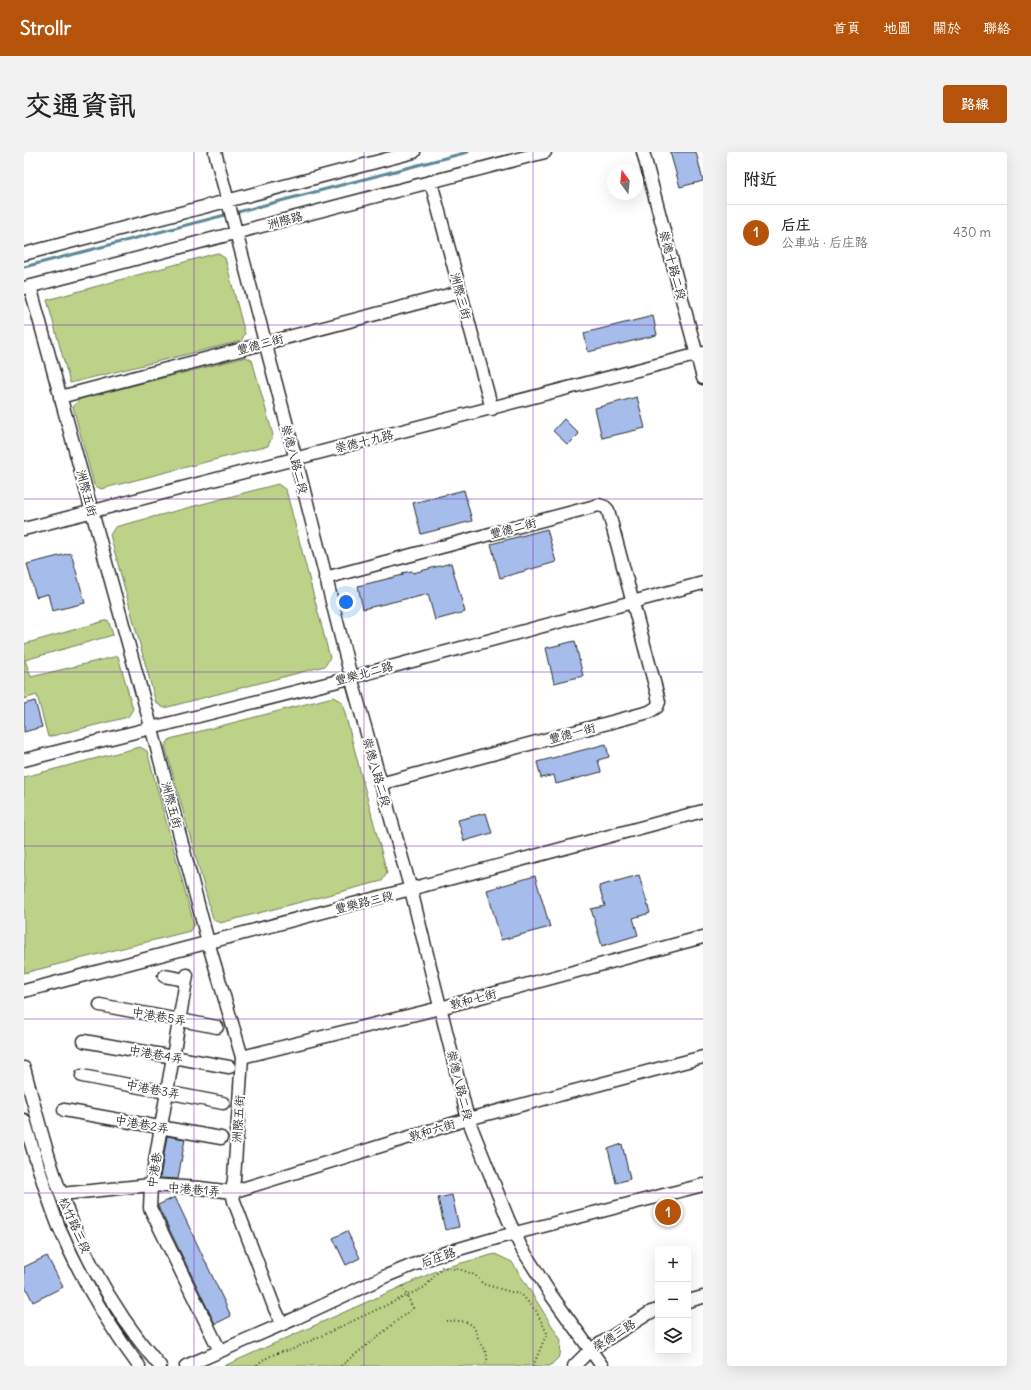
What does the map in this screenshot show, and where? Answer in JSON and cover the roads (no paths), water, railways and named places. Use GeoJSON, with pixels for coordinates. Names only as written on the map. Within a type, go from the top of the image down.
{"type":"FeatureCollection","features":[{"type":"Feature","properties":{"kind":"street","name":"崇德八路二段"},"geometry":{"type":"LineString","coordinates":[[215,152],[351,677],[411,890],[468,1119],[508,1219],[521,1247],[547,1289],[602,1366]]}},
{"type":"Feature","properties":{"kind":"street"},"geometry":{"type":"LineString","coordinates":[[24,254],[230,209],[414,152]]}},
{"type":"Feature","properties":{"kind":"street","name":"洲際路"},"geometry":{"type":"LineString","coordinates":[[27,287],[545,152]]}},
{"type":"Feature","properties":{"kind":"street","name":"崇德十路二段"},"geometry":{"type":"LineString","coordinates":[[643,152],[700,354],[703,378]]}},
{"type":"Feature","properties":{"kind":"street","name":"洲際三街"},"geometry":{"type":"LineString","coordinates":[[431,182],[492,409]]}},
{"type":"Feature","properties":{"kind":"street","name":"洲際五街"},"geometry":{"type":"LineString","coordinates":[[27,287],[92,511],[208,942],[242,1057],[232,1192],[272,1302],[282,1324]]}},
{"type":"Feature","properties":{"kind":"street","name":"豐德三街"},"geometry":{"type":"LineString","coordinates":[[60,397],[460,292]]}},
{"type":"Feature","properties":{"kind":"street","name":"崇德十九路"},"geometry":{"type":"LineString","coordinates":[[24,529],[700,354]]}},
{"type":"Feature","properties":{"kind":"street","name":"豐德二街"},"geometry":{"type":"LineString","coordinates":[[325,578],[599,505],[608,510],[633,602]]}},
{"type":"Feature","properties":{"kind":"street","name":"豐樂北二路"},"geometry":{"type":"LineString","coordinates":[[24,760],[351,677],[703,583]]}},
{"type":"Feature","properties":{"kind":"street","name":"豐德一街"},"geometry":{"type":"LineString","coordinates":[[380,784],[649,712],[657,707],[659,702],[657,693],[633,602]]}},
{"type":"Feature","properties":{"kind":"street","name":"豐樂路三段"},"geometry":{"type":"LineString","coordinates":[[24,990],[411,890],[703,811]]}},
{"type":"Feature","properties":{"kind":"street","name":"敦和七街"},"geometry":{"type":"LineString","coordinates":[[242,1057],[440,1008],[703,937]]}},
{"type":"Feature","properties":{"kind":"street","name":"中港巷"},"geometry":{"type":"LineString","coordinates":[[164,976],[187,978],[151,1185],[150,1208],[220,1351]]}},
{"type":"Feature","properties":{"kind":"street","name":"中港巷5弄"},"geometry":{"type":"LineString","coordinates":[[100,1005],[217,1027]]}},
{"type":"Feature","properties":{"kind":"street","name":"中港巷4弄"},"geometry":{"type":"LineString","coordinates":[[84,1041],[229,1067]]}},
{"type":"Feature","properties":{"kind":"street","name":"敦和六街"},"geometry":{"type":"LineString","coordinates":[[232,1192],[468,1119],[703,1057]]}},
{"type":"Feature","properties":{"kind":"street","name":"松竹路三段"},"geometry":{"type":"LineString","coordinates":[[24,1068],[62,1194],[71,1218],[99,1278],[130,1329],[160,1366]]}},
{"type":"Feature","properties":{"kind":"street","name":"中港巷3弄"},"geometry":{"type":"LineString","coordinates":[[82,1076],[223,1103]]}},
{"type":"Feature","properties":{"kind":"street","name":"中港巷2弄"},"geometry":{"type":"LineString","coordinates":[[64,1110],[221,1138]]}},
{"type":"Feature","properties":{"kind":"street","name":"松竹路三段"},"geometry":{"type":"LineString","coordinates":[[24,1120],[51,1205],[66,1243],[107,1322],[140,1366]]}},
{"type":"Feature","properties":{"kind":"street","name":"中港巷1弄"},"geometry":{"type":"LineString","coordinates":[[62,1194],[151,1185],[200,1188],[232,1192]]}},
{"type":"Feature","properties":{"kind":"street","name":"后庄路"},"geometry":{"type":"LineString","coordinates":[[186,1366],[386,1276],[435,1256],[703,1185]]}},
{"type":"Feature","properties":{"kind":"street"},"geometry":{"type":"LineString","coordinates":[[691,1300],[703,1297]]}},
{"type":"Feature","properties":{"kind":"street","name":"榮德三路"},"geometry":{"type":"LineString","coordinates":[[574,1366],[590,1350],[655,1311]]}},
{"type":"Feature","properties":{"kind":"waterway"},"geometry":{"type":"LineString","coordinates":[[234,213],[468,152]]}},
{"type":"Feature","properties":{"kind":"waterway"},"geometry":{"type":"LineString","coordinates":[[24,267],[229,214]]}},
{"type":"Feature","properties":{"kind":"place","name":"后庄"},"geometry":{"type":"Point","coordinates":[668,1212]}}]}
